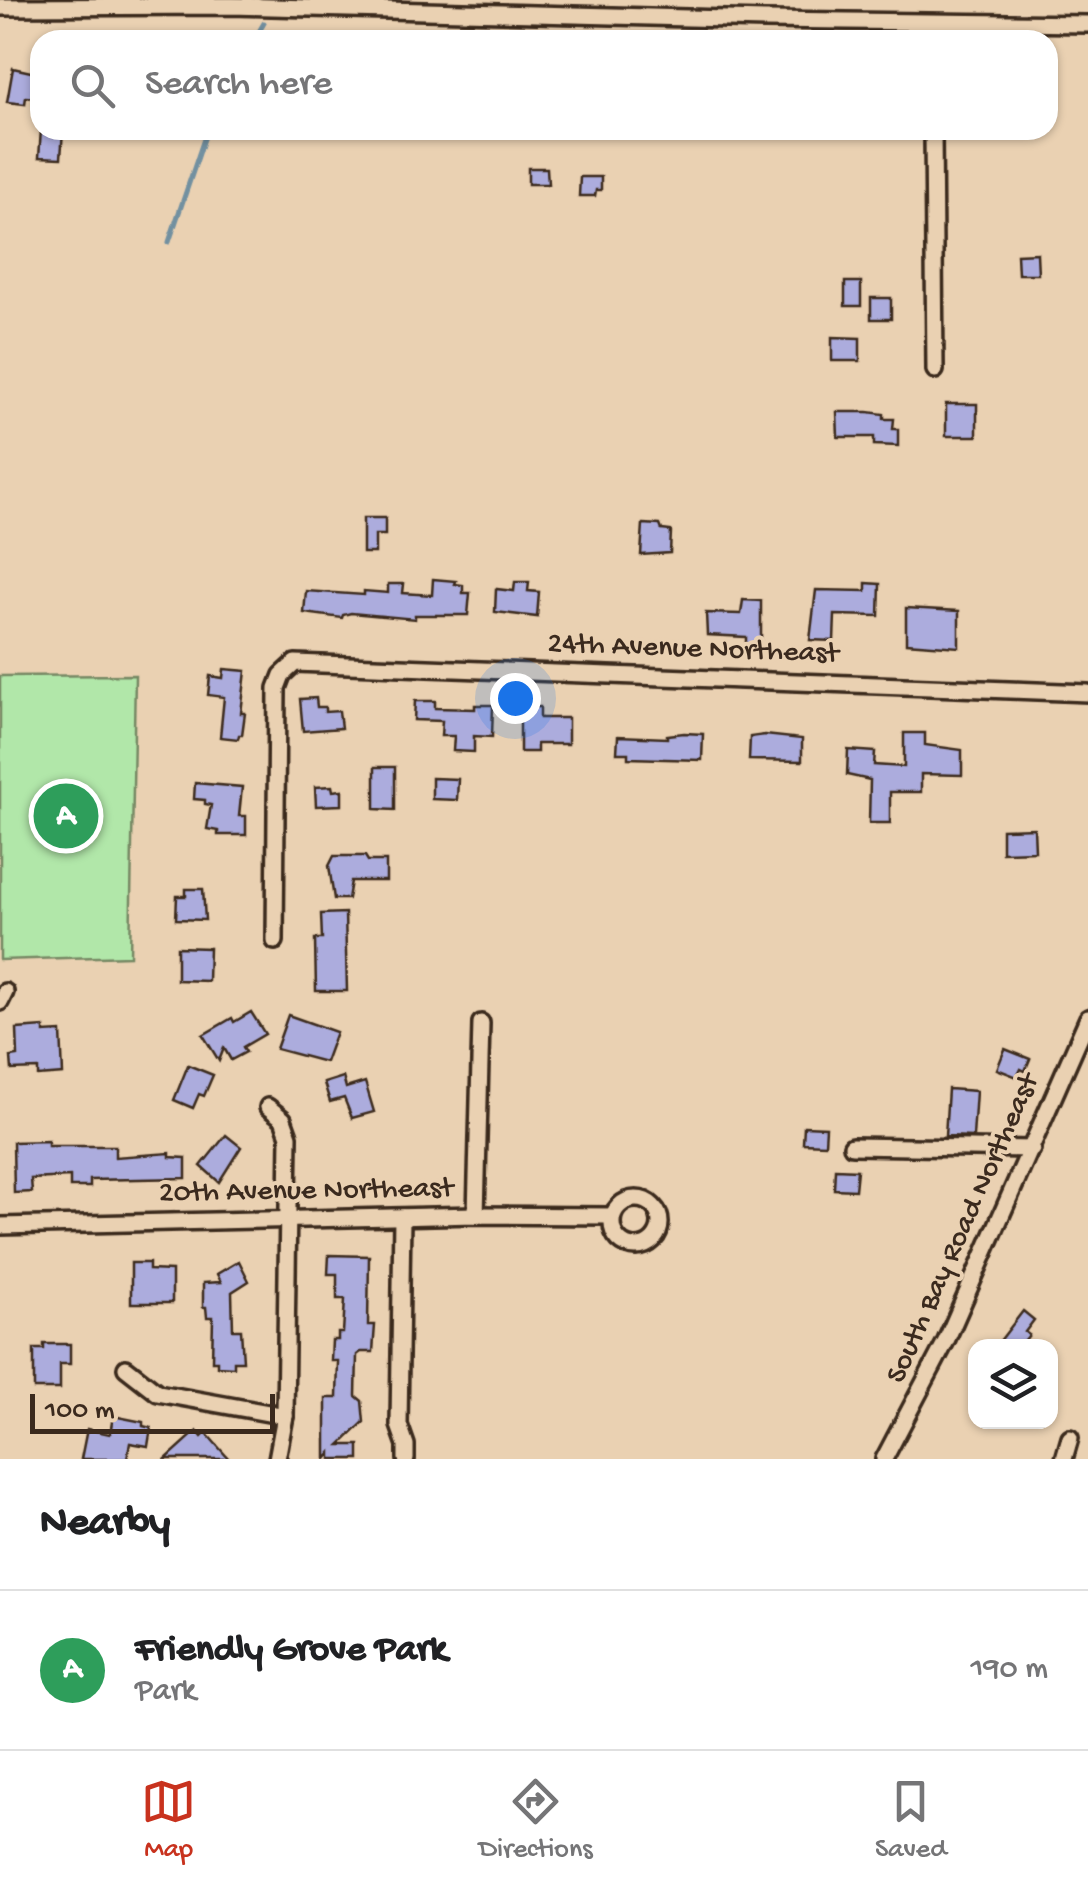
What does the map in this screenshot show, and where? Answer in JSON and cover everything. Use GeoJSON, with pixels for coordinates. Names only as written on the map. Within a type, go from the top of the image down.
{"type":"FeatureCollection","features":[{"type":"Feature","properties":{"kind":"street"},"geometry":{"type":"LineString","coordinates":[[0,7],[158,3],[605,8],[1088,24]]}},
{"type":"Feature","properties":{"kind":"street"},"geometry":{"type":"LineString","coordinates":[[932,20],[932,30]]}},
{"type":"Feature","properties":{"kind":"street"},"geometry":{"type":"LineString","coordinates":[[933,140],[936,370]]}},
{"type":"Feature","properties":{"kind":"street","name":"24th Avenue Northeast"},"geometry":{"type":"LineString","coordinates":[[275,941],[277,688],[282,675],[295,663],[1088,693]]}},
{"type":"Feature","properties":{"kind":"street","name":"South Bay Road Northeast"},"geometry":{"type":"LineString","coordinates":[[884,1459],[946,1341],[1088,1018]]}},
{"type":"Feature","properties":{"kind":"street"},"geometry":{"type":"LineString","coordinates":[[476,1216],[481,1023]]}},
{"type":"Feature","properties":{"kind":"street"},"geometry":{"type":"LineString","coordinates":[[268,1107],[284,1119],[289,1136],[285,1416],[277,1459]]}},
{"type":"Feature","properties":{"kind":"street"},"geometry":{"type":"LineString","coordinates":[[852,1146],[1032,1149]]}},
{"type":"Feature","properties":{"kind":"street","name":"20th Avenue Northeast"},"geometry":{"type":"LineString","coordinates":[[0,1226],[612,1216]]}},
{"type":"Feature","properties":{"kind":"street"},"geometry":{"type":"LineString","coordinates":[[402,1218],[399,1425],[406,1459]]}},
{"type":"Feature","properties":{"kind":"street"},"geometry":{"type":"LineString","coordinates":[[126,1368],[158,1393],[285,1416]]}},
{"type":"Feature","properties":{"kind":"street"},"geometry":{"type":"LineString","coordinates":[[1064,1459],[1070,1438]]}},
{"type":"Feature","properties":{"kind":"green space"},"geometry":{"type":"Polygon","coordinates":[[[135,675],[130,956],[0,960],[0,676],[135,675]]]}},
{"type":"Feature","properties":{"kind":"building"},"geometry":{"type":"Polygon","coordinates":[[[13,68],[30,72],[30,97],[26,97],[25,104],[7,102],[13,68]]]}},
{"type":"Feature","properties":{"kind":"building"},"geometry":{"type":"Polygon","coordinates":[[[40,140],[62,140],[61,158],[39,157],[40,140]]]}},
{"type":"Feature","properties":{"kind":"building"},"geometry":{"type":"Polygon","coordinates":[[[528,168],[547,168],[548,184],[528,184],[528,168]]]}},
{"type":"Feature","properties":{"kind":"building"},"geometry":{"type":"Polygon","coordinates":[[[580,177],[601,177],[601,190],[596,190],[595,196],[579,196],[580,177]]]}},
{"type":"Feature","properties":{"kind":"building"},"geometry":{"type":"Polygon","coordinates":[[[1037,253],[1038,274],[1018,274],[1017,254],[1037,253]]]}},
{"type":"Feature","properties":{"kind":"building"},"geometry":{"type":"Polygon","coordinates":[[[845,282],[861,282],[861,306],[845,306],[845,282]]]}},
{"type":"Feature","properties":{"kind":"building"},"geometry":{"type":"Polygon","coordinates":[[[871,298],[891,298],[891,319],[871,319],[871,298]]]}},
{"type":"Feature","properties":{"kind":"building"},"geometry":{"type":"Polygon","coordinates":[[[832,337],[860,338],[860,361],[832,361],[832,337]]]}},
{"type":"Feature","properties":{"kind":"building"},"geometry":{"type":"Polygon","coordinates":[[[946,404],[977,404],[977,436],[946,436],[946,404]]]}},
{"type":"Feature","properties":{"kind":"building"},"geometry":{"type":"Polygon","coordinates":[[[837,412],[868,412],[894,419],[898,446],[874,445],[874,437],[838,437],[837,412]]]}},
{"type":"Feature","properties":{"kind":"building"},"geometry":{"type":"Polygon","coordinates":[[[363,518],[385,518],[385,535],[375,535],[375,553],[363,553],[363,518]]]}},
{"type":"Feature","properties":{"kind":"building"},"geometry":{"type":"Polygon","coordinates":[[[643,524],[660,525],[662,530],[671,531],[670,553],[641,555],[643,524]]]}},
{"type":"Feature","properties":{"kind":"building"},"geometry":{"type":"Polygon","coordinates":[[[433,579],[463,585],[463,593],[470,593],[468,615],[415,615],[415,619],[304,613],[306,591],[364,595],[364,591],[388,593],[388,584],[404,584],[403,593],[432,595],[433,579]]]}},
{"type":"Feature","properties":{"kind":"building"},"geometry":{"type":"Polygon","coordinates":[[[515,582],[529,582],[528,591],[539,592],[537,617],[495,612],[496,589],[514,591],[515,582]]]}},
{"type":"Feature","properties":{"kind":"building"},"geometry":{"type":"Polygon","coordinates":[[[866,583],[880,584],[879,616],[835,615],[834,641],[810,640],[816,590],[866,591],[866,583]]]}},
{"type":"Feature","properties":{"kind":"building"},"geometry":{"type":"Polygon","coordinates":[[[743,600],[761,601],[761,645],[746,644],[746,637],[707,635],[706,613],[741,614],[743,600]]]}},
{"type":"Feature","properties":{"kind":"building"},"geometry":{"type":"Polygon","coordinates":[[[906,608],[959,611],[959,647],[906,643],[906,608]]]}},
{"type":"Feature","properties":{"kind":"building"},"geometry":{"type":"Polygon","coordinates":[[[224,669],[246,671],[241,713],[245,713],[238,739],[220,737],[224,697],[208,695],[210,676],[223,678],[224,669]]]}},
{"type":"Feature","properties":{"kind":"building"},"geometry":{"type":"Polygon","coordinates":[[[316,698],[317,707],[325,707],[325,712],[339,711],[341,728],[303,731],[300,699],[316,698]]]}},
{"type":"Feature","properties":{"kind":"building"},"geometry":{"type":"Polygon","coordinates":[[[415,701],[435,701],[435,708],[475,709],[475,705],[493,705],[492,737],[474,736],[474,752],[453,751],[454,736],[441,736],[442,721],[414,720],[415,701]]]}},
{"type":"Feature","properties":{"kind":"building"},"geometry":{"type":"Polygon","coordinates":[[[520,707],[540,707],[540,718],[568,718],[568,744],[537,744],[537,752],[520,752],[520,707]]]}},
{"type":"Feature","properties":{"kind":"building"},"geometry":{"type":"Polygon","coordinates":[[[684,733],[703,734],[702,760],[628,758],[628,753],[617,753],[618,736],[667,738],[684,733]]]}},
{"type":"Feature","properties":{"kind":"building"},"geometry":{"type":"Polygon","coordinates":[[[904,733],[925,733],[925,745],[962,750],[962,775],[921,774],[921,792],[890,792],[890,823],[869,823],[870,780],[847,775],[848,750],[875,752],[874,765],[904,767],[904,733]]]}},
{"type":"Feature","properties":{"kind":"building"},"geometry":{"type":"Polygon","coordinates":[[[750,737],[802,739],[802,761],[749,760],[750,737]]]}},
{"type":"Feature","properties":{"kind":"building"},"geometry":{"type":"Polygon","coordinates":[[[375,767],[395,767],[395,810],[375,809],[375,767]]]}},
{"type":"Feature","properties":{"kind":"building"},"geometry":{"type":"Polygon","coordinates":[[[432,778],[458,779],[457,800],[432,799],[432,778]]]}},
{"type":"Feature","properties":{"kind":"building"},"geometry":{"type":"Polygon","coordinates":[[[195,783],[242,787],[239,816],[246,816],[246,835],[218,835],[218,831],[207,829],[211,805],[194,799],[195,783]]]}},
{"type":"Feature","properties":{"kind":"building"},"geometry":{"type":"Polygon","coordinates":[[[332,786],[333,791],[342,790],[342,805],[316,806],[315,787],[332,786]]]}},
{"type":"Feature","properties":{"kind":"building"},"geometry":{"type":"Polygon","coordinates":[[[1034,828],[1035,851],[1002,852],[1002,829],[1034,828]]]}},
{"type":"Feature","properties":{"kind":"building"},"geometry":{"type":"Polygon","coordinates":[[[334,856],[386,861],[386,881],[351,881],[348,899],[334,899],[329,866],[334,856]]]}},
{"type":"Feature","properties":{"kind":"building"},"geometry":{"type":"Polygon","coordinates":[[[186,889],[203,889],[205,920],[176,919],[177,896],[186,896],[186,889]]]}},
{"type":"Feature","properties":{"kind":"building"},"geometry":{"type":"Polygon","coordinates":[[[345,913],[347,991],[316,991],[315,939],[322,939],[321,914],[345,913]]]}},
{"type":"Feature","properties":{"kind":"building"},"geometry":{"type":"Polygon","coordinates":[[[177,947],[209,948],[208,981],[177,980],[177,947]]]}},
{"type":"Feature","properties":{"kind":"building"},"geometry":{"type":"Polygon","coordinates":[[[251,1012],[265,1034],[243,1047],[246,1052],[231,1060],[224,1048],[219,1061],[203,1035],[251,1012]]]}},
{"type":"Feature","properties":{"kind":"building"},"geometry":{"type":"Polygon","coordinates":[[[288,1015],[336,1032],[325,1062],[276,1049],[288,1015]]]}},
{"type":"Feature","properties":{"kind":"building"},"geometry":{"type":"Polygon","coordinates":[[[44,1027],[44,1033],[61,1032],[63,1074],[38,1076],[38,1069],[12,1070],[11,1057],[18,1056],[17,1029],[44,1027]]]}},
{"type":"Feature","properties":{"kind":"building"},"geometry":{"type":"Polygon","coordinates":[[[1005,1049],[1030,1059],[1017,1077],[997,1069],[1005,1049]]]}},
{"type":"Feature","properties":{"kind":"building"},"geometry":{"type":"Polygon","coordinates":[[[188,1065],[213,1075],[204,1096],[199,1094],[193,1108],[174,1100],[188,1065]]]}},
{"type":"Feature","properties":{"kind":"building"},"geometry":{"type":"Polygon","coordinates":[[[343,1077],[346,1088],[365,1082],[374,1112],[352,1118],[344,1098],[330,1102],[324,1083],[343,1077]]]}},
{"type":"Feature","properties":{"kind":"building"},"geometry":{"type":"Polygon","coordinates":[[[948,1089],[976,1091],[973,1137],[945,1136],[948,1089]]]}},
{"type":"Feature","properties":{"kind":"building"},"geometry":{"type":"Polygon","coordinates":[[[804,1126],[826,1127],[825,1144],[803,1143],[804,1126]]]}},
{"type":"Feature","properties":{"kind":"building"},"geometry":{"type":"Polygon","coordinates":[[[226,1135],[241,1147],[219,1182],[201,1166],[226,1135]]]}},
{"type":"Feature","properties":{"kind":"building"},"geometry":{"type":"Polygon","coordinates":[[[48,1141],[48,1146],[115,1146],[115,1157],[170,1153],[170,1157],[186,1158],[186,1178],[90,1180],[90,1187],[70,1187],[70,1177],[31,1179],[32,1192],[14,1193],[13,1142],[48,1141]]]}},
{"type":"Feature","properties":{"kind":"building"},"geometry":{"type":"Polygon","coordinates":[[[835,1169],[857,1170],[855,1190],[834,1189],[835,1169]]]}},
{"type":"Feature","properties":{"kind":"building"},"geometry":{"type":"Polygon","coordinates":[[[329,1255],[369,1256],[368,1325],[375,1325],[373,1352],[357,1355],[356,1396],[362,1401],[364,1422],[340,1445],[359,1445],[359,1459],[331,1459],[331,1453],[326,1459],[326,1398],[337,1398],[338,1361],[331,1361],[332,1340],[338,1340],[338,1333],[343,1333],[345,1299],[337,1299],[337,1274],[328,1274],[329,1255]]]}},
{"type":"Feature","properties":{"kind":"building"},"geometry":{"type":"Polygon","coordinates":[[[239,1261],[249,1281],[232,1292],[233,1330],[241,1330],[243,1361],[234,1361],[234,1367],[217,1366],[217,1361],[212,1361],[213,1317],[207,1317],[203,1307],[203,1283],[221,1282],[217,1274],[239,1261]]]}},
{"type":"Feature","properties":{"kind":"building"},"geometry":{"type":"Polygon","coordinates":[[[131,1263],[149,1263],[149,1270],[172,1271],[172,1303],[131,1303],[131,1263]]]}},
{"type":"Feature","properties":{"kind":"building"},"geometry":{"type":"Polygon","coordinates":[[[1023,1311],[1034,1320],[1025,1332],[1029,1335],[1026,1339],[1001,1339],[1023,1311]]]}},
{"type":"Feature","properties":{"kind":"building"},"geometry":{"type":"Polygon","coordinates":[[[44,1344],[70,1344],[70,1364],[60,1364],[60,1389],[34,1389],[34,1349],[44,1349],[44,1344]]]}},
{"type":"Feature","properties":{"kind":"building"},"geometry":{"type":"Polygon","coordinates":[[[113,1416],[143,1422],[143,1426],[151,1428],[148,1446],[130,1443],[127,1459],[81,1459],[87,1429],[110,1434],[113,1416]]]}},
{"type":"Feature","properties":{"kind":"building"},"geometry":{"type":"Polygon","coordinates":[[[197,1431],[202,1437],[206,1433],[229,1459],[166,1459],[197,1431]]]}},
{"type":"Feature","properties":{"kind":"waterway"},"geometry":{"type":"LineString","coordinates":[[260,30],[264,23]]}},
{"type":"Feature","properties":{"kind":"waterway"},"geometry":{"type":"LineString","coordinates":[[169,242],[204,140]]}},
{"type":"Feature","properties":{"kind":"place","name":"Friendly Grove Park"},"geometry":{"type":"Point","coordinates":[66,816]}}]}
